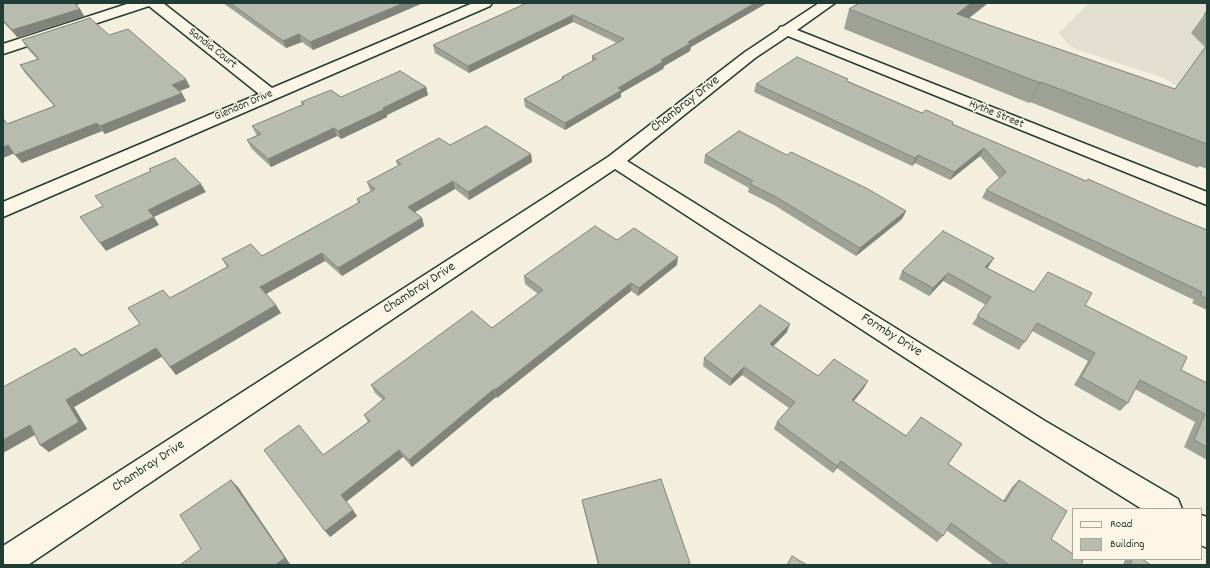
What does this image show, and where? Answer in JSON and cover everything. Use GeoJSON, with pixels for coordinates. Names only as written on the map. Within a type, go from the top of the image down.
{"type":"FeatureCollection","features":[{"type":"Feature","properties":{"kind":"street"},"geometry":{"type":"LineString","coordinates":[[3,49],[144,3]]}},
{"type":"Feature","properties":{"kind":"street","name":"Sandia Court"},"geometry":{"type":"LineString","coordinates":[[154,3],[270,95]]}},
{"type":"Feature","properties":{"kind":"street","name":"Glendon Drive"},"geometry":{"type":"LineString","coordinates":[[3,210],[485,3]]}},
{"type":"Feature","properties":{"kind":"street","name":"Chambray Drive"},"geometry":{"type":"LineString","coordinates":[[3,564],[615,161],[744,60],[785,30],[828,3]]}},
{"type":"Feature","properties":{"kind":"street","name":"Hythe Street"},"geometry":{"type":"LineString","coordinates":[[785,30],[1207,199]]}},
{"type":"Feature","properties":{"kind":"street","name":"Formby Drive"},"geometry":{"type":"LineString","coordinates":[[615,161],[1036,429],[1166,508]]}},
{"type":"Feature","properties":{"kind":"shaded area"},"geometry":{"type":"Polygon","coordinates":[[[1089,3],[1207,3],[1207,98],[1186,91],[1164,78],[1076,49],[1069,45],[1059,33],[1089,3]]]}},
{"type":"Feature","properties":{"kind":"building"},"geometry":{"type":"Polygon","coordinates":[[[3,3],[74,3],[80,9],[12,30],[3,20],[3,3]]]}},
{"type":"Feature","properties":{"kind":"building"},"geometry":{"type":"Polygon","coordinates":[[[230,3],[404,3],[310,42],[299,34],[283,41],[230,3]]]}},
{"type":"Feature","properties":{"kind":"building"},"geometry":{"type":"Polygon","coordinates":[[[527,3],[755,3],[688,42],[691,43],[661,60],[664,61],[618,88],[622,90],[565,123],[524,99],[596,59],[592,56],[624,39],[573,15],[468,66],[433,45],[527,3]]]}},
{"type":"Feature","properties":{"kind":"building"},"geometry":{"type":"Polygon","coordinates":[[[859,3],[971,3],[957,14],[1175,89],[1207,45],[1207,144],[1041,82],[1040,83],[849,9],[859,3]]]}},
{"type":"Feature","properties":{"kind":"building"},"geometry":{"type":"Polygon","coordinates":[[[90,18],[109,35],[128,29],[186,79],[172,85],[182,93],[100,126],[97,123],[15,155],[8,145],[3,147],[3,118],[7,124],[55,106],[20,65],[39,59],[22,40],[90,18]]]}},
{"type":"Feature","properties":{"kind":"building"},"geometry":{"type":"Polygon","coordinates":[[[797,57],[848,79],[846,81],[922,113],[926,110],[953,122],[952,124],[1086,181],[1088,179],[1207,230],[1207,299],[1200,295],[1202,292],[986,190],[1006,172],[984,148],[954,172],[918,155],[915,158],[756,84],[797,57]]]}},
{"type":"Feature","properties":{"kind":"building"},"geometry":{"type":"Polygon","coordinates":[[[400,71],[426,87],[383,108],[385,109],[338,131],[334,128],[268,159],[247,140],[261,134],[252,126],[304,104],[301,102],[331,90],[341,97],[400,71]]]}},
{"type":"Feature","properties":{"kind":"building"},"geometry":{"type":"Polygon","coordinates":[[[486,126],[531,154],[468,192],[453,181],[408,207],[422,218],[338,268],[322,253],[260,287],[276,305],[170,367],[156,348],[66,400],[79,422],[40,445],[30,425],[3,440],[3,387],[75,348],[81,356],[140,324],[128,308],[163,290],[170,298],[229,266],[222,259],[251,244],[262,256],[360,202],[357,199],[375,189],[367,182],[401,164],[396,161],[439,138],[450,145],[486,126]]]}},
{"type":"Feature","properties":{"kind":"building"},"geometry":{"type":"Polygon","coordinates":[[[739,131],[787,155],[791,152],[866,188],[906,211],[860,248],[776,197],[750,184],[753,181],[705,155],[739,131]]]}},
{"type":"Feature","properties":{"kind":"building"},"geometry":{"type":"Polygon","coordinates":[[[175,158],[201,184],[148,210],[154,217],[100,243],[80,217],[103,206],[95,196],[151,171],[149,169],[175,158]]]}},
{"type":"Feature","properties":{"kind":"building"},"geometry":{"type":"Polygon","coordinates":[[[595,226],[617,240],[634,228],[678,257],[639,288],[631,283],[495,390],[494,389],[409,460],[399,450],[341,495],[353,510],[325,531],[264,450],[299,425],[323,455],[370,421],[364,415],[385,398],[371,385],[472,311],[492,328],[543,290],[524,276],[595,226]]]}},
{"type":"Feature","properties":{"kind":"building"},"geometry":{"type":"Polygon","coordinates":[[[943,231],[994,258],[985,267],[1034,292],[1048,272],[1092,293],[1085,305],[1187,357],[1181,370],[1207,383],[1207,447],[1194,440],[1205,414],[1140,380],[1128,403],[1081,377],[1095,353],[1037,323],[1025,342],[977,316],[991,297],[948,273],[933,288],[902,271],[943,231]]]}},
{"type":"Feature","properties":{"kind":"building"},"geometry":{"type":"Polygon","coordinates":[[[760,305],[790,324],[770,344],[818,376],[834,359],[868,381],[852,400],[906,436],[921,417],[962,444],[948,464],[1005,502],[1019,480],[1067,511],[1051,539],[1072,553],[1072,560],[1083,561],[1081,565],[1009,565],[951,523],[943,536],[841,461],[837,466],[777,422],[795,402],[744,367],[732,379],[704,358],[760,305]]]}},
{"type":"Feature","properties":{"kind":"building"},"geometry":{"type":"Polygon","coordinates":[[[661,479],[690,563],[686,565],[599,565],[582,500],[661,479]]]}},
{"type":"Feature","properties":{"kind":"building"},"geometry":{"type":"Polygon","coordinates":[[[231,480],[285,558],[275,565],[180,565],[201,549],[180,515],[231,480]]]}},
{"type":"Feature","properties":{"kind":"building"},"geometry":{"type":"Polygon","coordinates":[[[792,556],[807,565],[787,565],[792,556]]]}},
{"type":"Feature","properties":{"kind":"building"},"geometry":{"type":"Polygon","coordinates":[[[1132,560],[1144,560],[1151,565],[1130,565],[1132,560]]]}}]}
